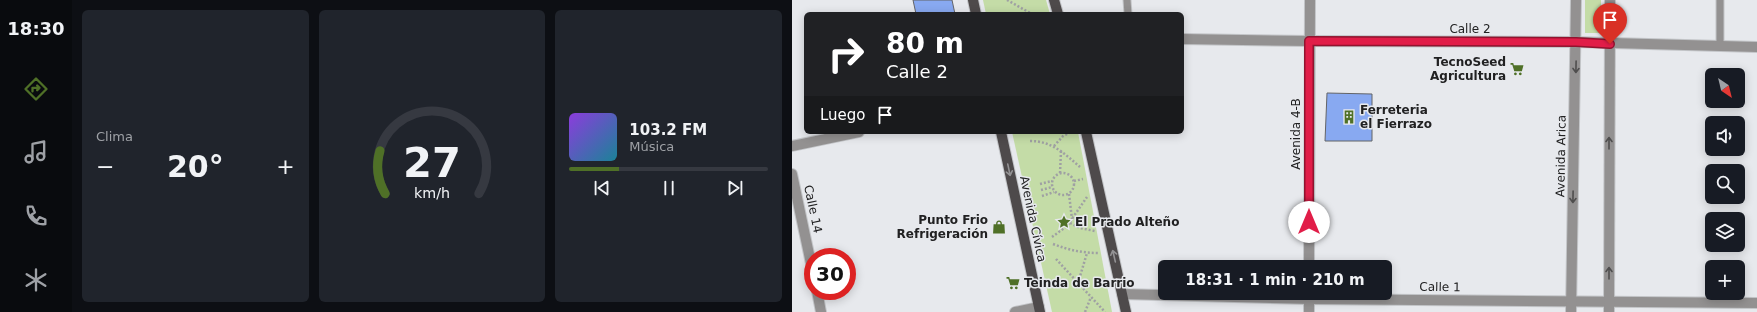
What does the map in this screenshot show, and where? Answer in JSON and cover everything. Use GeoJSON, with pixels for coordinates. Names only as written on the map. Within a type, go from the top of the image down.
{"type":"FeatureCollection","features":[{"type":"Feature","properties":{"kind":"main road"},"geometry":{"type":"LineString","coordinates":[[972,0],[975,12]]}},
{"type":"Feature","properties":{"kind":"main road"},"geometry":{"type":"LineString","coordinates":[[1054,0],[1057,12]]}},
{"type":"Feature","properties":{"kind":"main road","name":"Avenida Cívica"},"geometry":{"type":"LineString","coordinates":[[1001,134],[1039,309]]}},
{"type":"Feature","properties":{"kind":"main road"},"geometry":{"type":"LineString","coordinates":[[1086,134],[1126,312]]}},
{"type":"Feature","properties":{"kind":"street","name":"Avenida 4-B"},"geometry":{"type":"LineString","coordinates":[[1309,260],[1310,0]]}},
{"type":"Feature","properties":{"kind":"street","name":"Avenida Arica"},"geometry":{"type":"LineString","coordinates":[[1571,312],[1576,0]]}},
{"type":"Feature","properties":{"kind":"street"},"geometry":{"type":"LineString","coordinates":[[1609,307],[1610,0]]}},
{"type":"Feature","properties":{"kind":"street","name":"Calle 2"},"geometry":{"type":"LineString","coordinates":[[1184,39],[1576,42],[1757,47]]}},
{"type":"Feature","properties":{"kind":"street"},"geometry":{"type":"LineString","coordinates":[[792,146],[849,134]]}},
{"type":"Feature","properties":{"kind":"street","name":"Calle 14"},"geometry":{"type":"LineString","coordinates":[[792,174],[808,248]]}},
{"type":"Feature","properties":{"kind":"street","name":"Calle 1"},"geometry":{"type":"LineString","coordinates":[[1122,294],[1158,294]]}},
{"type":"Feature","properties":{"kind":"street","name":"Calle 1"},"geometry":{"type":"LineString","coordinates":[[1392,298],[1571,301],[1609,307],[1718,307],[1757,303]]}},
{"type":"Feature","properties":{"kind":"street"},"geometry":{"type":"LineString","coordinates":[[819,300],[821,312]]}},
{"type":"Feature","properties":{"kind":"street"},"geometry":{"type":"LineString","coordinates":[[1309,300],[1309,312]]}},
{"type":"Feature","properties":{"kind":"street"},"geometry":{"type":"LineString","coordinates":[[1014,312],[1039,309]]}},
{"type":"Feature","properties":{"kind":"lane"},"geometry":{"type":"LineString","coordinates":[[1127,0],[1128,12]]}},
{"type":"Feature","properties":{"kind":"lane"},"geometry":{"type":"LineString","coordinates":[[1720,0],[1720,46]]}},
{"type":"Feature","properties":{"kind":"path"},"geometry":{"type":"LineString","coordinates":[[1007,0],[1028,12]]}},
{"type":"Feature","properties":{"kind":"path"},"geometry":{"type":"LineString","coordinates":[[1054,146],[1063,136],[1067,134]]}},
{"type":"Feature","properties":{"kind":"path"},"geometry":{"type":"LineString","coordinates":[[1030,141],[1047,143],[1054,146],[1081,168]]}},
{"type":"Feature","properties":{"kind":"path"},"geometry":{"type":"LineString","coordinates":[[1060,173],[1061,151]]}},
{"type":"Feature","properties":{"kind":"path"},"geometry":{"type":"LineString","coordinates":[[1060,173],[1070,175],[1074,181],[1073,189],[1069,194],[1061,196],[1054,192],[1052,187],[1052,181],[1056,175],[1060,173]]}},
{"type":"Feature","properties":{"kind":"path"},"geometry":{"type":"LineString","coordinates":[[1074,181],[1083,179]]}},
{"type":"Feature","properties":{"kind":"path"},"geometry":{"type":"LineString","coordinates":[[1040,184],[1052,181]]}},
{"type":"Feature","properties":{"kind":"path"},"geometry":{"type":"LineString","coordinates":[[1041,190],[1052,187]]}},
{"type":"Feature","properties":{"kind":"path"},"geometry":{"type":"LineString","coordinates":[[1042,196],[1054,192]]}},
{"type":"Feature","properties":{"kind":"path"},"geometry":{"type":"LineString","coordinates":[[1069,194],[1072,219]]}},
{"type":"Feature","properties":{"kind":"path"},"geometry":{"type":"LineString","coordinates":[[1052,237],[1062,231],[1070,223],[1087,197]]}},
{"type":"Feature","properties":{"kind":"path"},"geometry":{"type":"LineString","coordinates":[[1070,223],[1080,228],[1095,231]]}},
{"type":"Feature","properties":{"kind":"path"},"geometry":{"type":"LineString","coordinates":[[1053,244],[1070,250],[1087,253],[1099,253]]}},
{"type":"Feature","properties":{"kind":"path"},"geometry":{"type":"LineString","coordinates":[[1078,283],[1087,253]]}},
{"type":"Feature","properties":{"kind":"path"},"geometry":{"type":"LineString","coordinates":[[1056,259],[1105,312]]}},
{"type":"Feature","properties":{"kind":"path"},"geometry":{"type":"LineString","coordinates":[[1085,312],[1091,297]]}},
{"type":"Feature","properties":{"kind":"green space"},"geometry":{"type":"Polygon","coordinates":[[[983,0],[1046,0],[1049,12],[986,12],[983,0]]]}},
{"type":"Feature","properties":{"kind":"green space"},"geometry":{"type":"Polygon","coordinates":[[[1585,0],[1601,0],[1601,33],[1585,33],[1585,0]]]}},
{"type":"Feature","properties":{"kind":"green space","name":"El Prado Alteño"},"geometry":{"type":"Polygon","coordinates":[[[1012,134],[1078,134],[1112,312],[1052,312],[1012,134]]]}},
{"type":"Feature","properties":{"kind":"building"},"geometry":{"type":"Polygon","coordinates":[[[913,0],[952,0],[955,12],[916,12],[913,0]]]}},
{"type":"Feature","properties":{"kind":"building","name":"Ferreteria el Fierrazo"},"geometry":{"type":"Polygon","coordinates":[[[1327,93],[1372,94],[1372,141],[1325,141],[1327,93]]]}},
{"type":"Feature","properties":{"kind":"place","name":"TecnoSeed Agricultura"},"geometry":{"type":"Point","coordinates":[1517,69]}},
{"type":"Feature","properties":{"kind":"place","name":"Ferreteria el Fierrazo"},"geometry":{"type":"Point","coordinates":[1349,117]}},
{"type":"Feature","properties":{"kind":"place","name":"El Prado Alteño"},"geometry":{"type":"Point","coordinates":[1064,222]}},
{"type":"Feature","properties":{"kind":"place","name":"Punto Frio Refrigeración"},"geometry":{"type":"Point","coordinates":[999,227]}},
{"type":"Feature","properties":{"kind":"place","name":"Teinda de Barrio"},"geometry":{"type":"Point","coordinates":[1013,283]}},
{"type":"Feature","properties":{"kind":"route"},"geometry":{"type":"LineString","coordinates":[[1309,222],[1309,41],[1576,42],[1610,44]]}}]}
